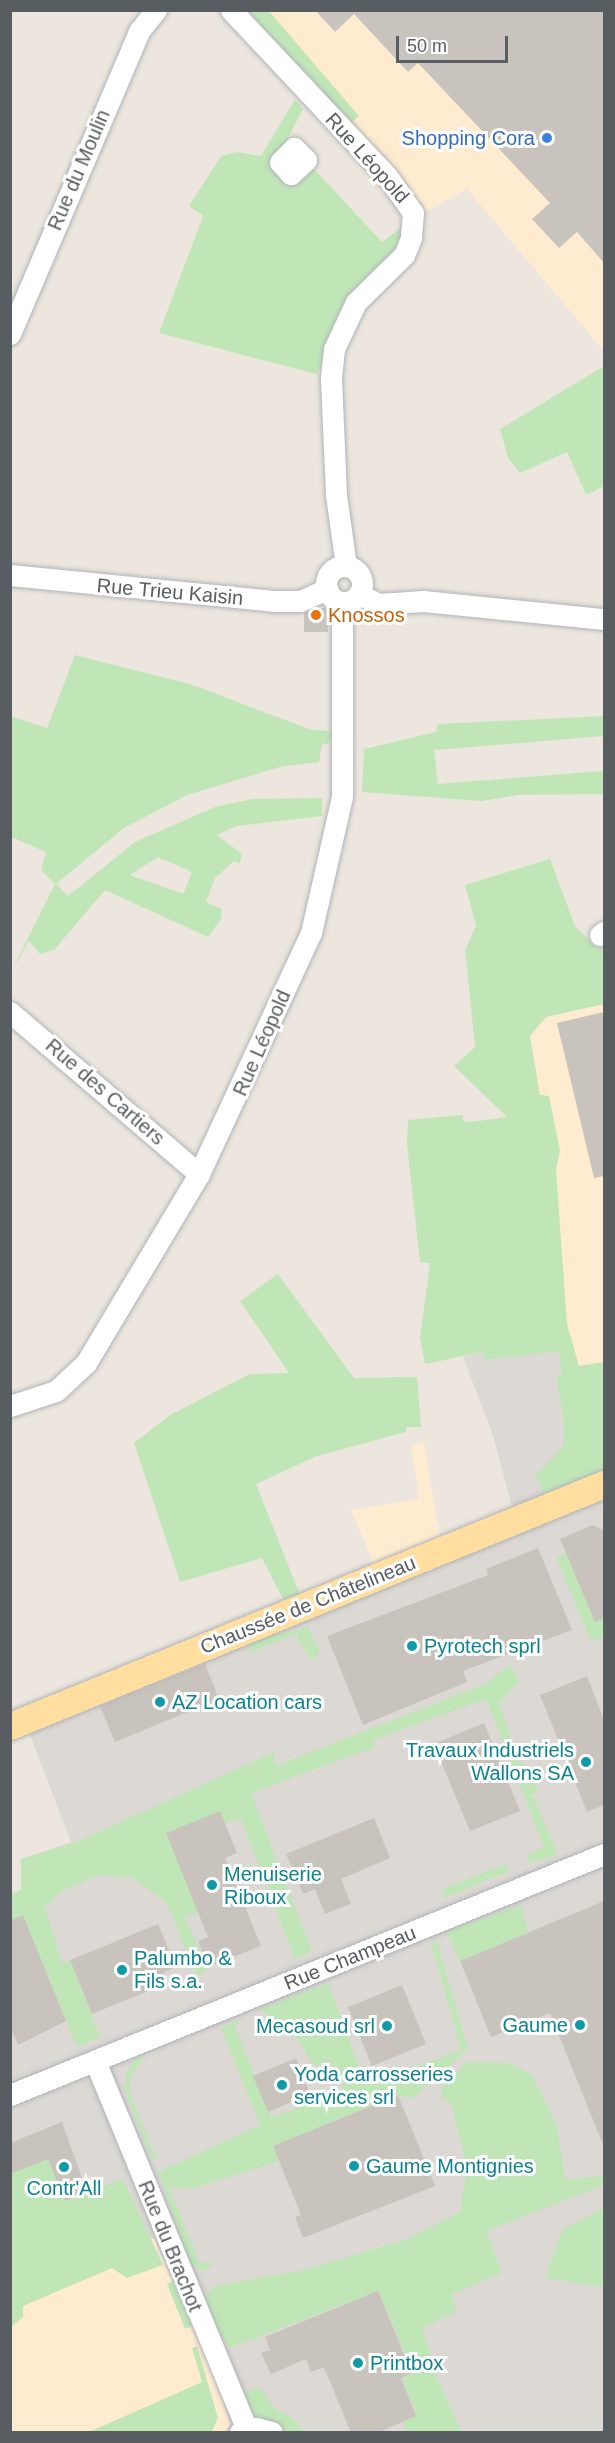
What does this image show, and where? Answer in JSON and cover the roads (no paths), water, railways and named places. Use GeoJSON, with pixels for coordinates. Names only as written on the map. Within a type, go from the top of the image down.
{"type":"FeatureCollection","features":[{"type":"Feature","properties":{"kind":"main road","name":"Chaussée de Châtelineau"},"geometry":{"type":"LineString","coordinates":[[10,1726],[604,1484]]}},
{"type":"Feature","properties":{"kind":"street","name":"Rue du Moulin"},"geometry":{"type":"LineString","coordinates":[[10,334],[129,53],[156,10]]}},
{"type":"Feature","properties":{"kind":"street","name":"Rue Léopold"},"geometry":{"type":"LineString","coordinates":[[10,1406],[56,1391],[86,1363],[199,1174],[311,933],[342,795],[344,755],[342,595],[362,579],[346,566],[336,495],[331,379],[334,349],[356,302],[404,255],[411,238],[413,213],[387,176],[231,10]]}},
{"type":"Feature","properties":{"kind":"street"},"geometry":{"type":"LineString","coordinates":[[346,566],[332,571],[342,595],[379,604],[423,601],[604,619]]}},
{"type":"Feature","properties":{"kind":"street","name":"Rue Trieu Kaisin"},"geometry":{"type":"LineString","coordinates":[[10,575],[274,601],[300,601],[342,595]]}},
{"type":"Feature","properties":{"kind":"street","name":"Rue des Cartiers"},"geometry":{"type":"LineString","coordinates":[[10,1012],[199,1174]]}},
{"type":"Feature","properties":{"kind":"street","name":"Rue Champeau"},"geometry":{"type":"LineString","coordinates":[[10,2095],[604,1854]]}},
{"type":"Feature","properties":{"kind":"street","name":"Rue du Brachot"},"geometry":{"type":"LineString","coordinates":[[95,2061],[244,2431]]}},
{"type":"Feature","properties":{"kind":"street"},"geometry":{"type":"LineString","coordinates":[[244,2431],[272,2433]]}},
{"type":"Feature","properties":{"kind":"place","name":"Shopping Cora"},"geometry":{"type":"Point","coordinates":[547,138]}},
{"type":"Feature","properties":{"kind":"place","name":"Knossos"},"geometry":{"type":"Point","coordinates":[316,615]}},
{"type":"Feature","properties":{"kind":"place","name":"Pyrotech sprl"},"geometry":{"type":"Point","coordinates":[412,1646]}},
{"type":"Feature","properties":{"kind":"place","name":"AZ Location cars"},"geometry":{"type":"Point","coordinates":[160,1702]}},
{"type":"Feature","properties":{"kind":"place","name":"Travaux Industriels Wallons SA"},"geometry":{"type":"Point","coordinates":[586,1762]}},
{"type":"Feature","properties":{"kind":"place","name":"Menuiserie Riboux"},"geometry":{"type":"Point","coordinates":[212,1885]}},
{"type":"Feature","properties":{"kind":"place","name":"Palumbo & Fils s.a."},"geometry":{"type":"Point","coordinates":[122,1970]}},
{"type":"Feature","properties":{"kind":"place","name":"Gaume"},"geometry":{"type":"Point","coordinates":[580,2025]}},
{"type":"Feature","properties":{"kind":"place","name":"Mecasoud srl"},"geometry":{"type":"Point","coordinates":[387,2026]}},
{"type":"Feature","properties":{"kind":"place","name":"Yoda carrosseries services srl"},"geometry":{"type":"Point","coordinates":[282,2085]}},
{"type":"Feature","properties":{"kind":"place","name":"Gaume Montignies"},"geometry":{"type":"Point","coordinates":[354,2166]}},
{"type":"Feature","properties":{"kind":"place","name":"Contr'All"},"geometry":{"type":"Point","coordinates":[64,2167]}},
{"type":"Feature","properties":{"kind":"place","name":"Printbox"},"geometry":{"type":"Point","coordinates":[358,2363]}}]}
